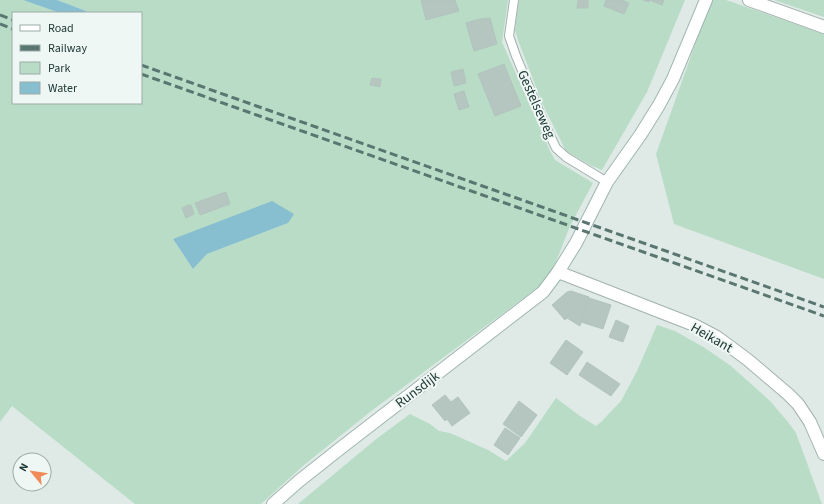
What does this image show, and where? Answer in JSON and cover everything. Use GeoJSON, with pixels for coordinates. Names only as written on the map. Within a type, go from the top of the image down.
{"type":"FeatureCollection","features":[{"type":"Feature","properties":{"kind":"street"},"geometry":{"type":"LineString","coordinates":[[558,272],[576,243],[607,182],[641,134],[659,105],[673,79],[706,0]]}},
{"type":"Feature","properties":{"kind":"street"},"geometry":{"type":"LineString","coordinates":[[749,0],[824,26]]}},
{"type":"Feature","properties":{"kind":"street","name":"Heikant"},"geometry":{"type":"LineString","coordinates":[[558,272],[688,323],[716,337],[748,360],[798,404],[810,422],[824,454]]}},
{"type":"Feature","properties":{"kind":"street","name":"Runsdijk"},"geometry":{"type":"LineString","coordinates":[[273,504],[342,447],[543,292],[558,272]]}},
{"type":"Feature","properties":{"kind":"lane","name":"Gestelseweg"},"geometry":{"type":"LineString","coordinates":[[514,0],[509,36],[544,123],[556,148],[566,157],[607,182]]}},
{"type":"Feature","properties":{"kind":"green space"},"geometry":{"type":"Polygon","coordinates":[[[0,0],[23,0],[57,12],[12,12],[12,104],[142,104],[142,12],[87,12],[57,0],[508,0],[502,42],[550,151],[555,160],[593,183],[570,226],[555,264],[545,282],[370,412],[304,465],[261,504],[135,504],[12,406],[0,422],[0,0]],[[288,223],[173,239],[193,269],[207,254],[288,223]]]}},
{"type":"Feature","properties":{"kind":"green space"},"geometry":{"type":"Polygon","coordinates":[[[519,0],[685,0],[647,92],[602,170],[566,151],[542,103],[515,30],[519,0]]]}},
{"type":"Feature","properties":{"kind":"green space"},"geometry":{"type":"Polygon","coordinates":[[[711,0],[726,0],[824,34],[824,279],[674,224],[656,154],[711,0]]]}},
{"type":"Feature","properties":{"kind":"green space"},"geometry":{"type":"Polygon","coordinates":[[[774,0],[824,0],[824,17],[774,0]]]}},
{"type":"Feature","properties":{"kind":"green space"},"geometry":{"type":"Polygon","coordinates":[[[657,325],[675,331],[705,348],[731,366],[770,401],[796,433],[822,504],[298,504],[375,440],[410,414],[430,424],[439,431],[450,433],[488,450],[506,461],[525,443],[556,398],[596,426],[621,401],[637,371],[657,325]]]}},
{"type":"Feature","properties":{"kind":"water"},"geometry":{"type":"Polygon","coordinates":[[[23,0],[57,0],[87,12],[57,12],[23,0]]]}},
{"type":"Feature","properties":{"kind":"water"},"geometry":{"type":"Polygon","coordinates":[[[272,201],[294,214],[288,223],[207,254],[193,269],[173,239],[272,201]]]}},
{"type":"Feature","properties":{"kind":"building"},"geometry":{"type":"Polygon","coordinates":[[[421,0],[455,0],[459,11],[426,20],[421,0]]]}},
{"type":"Feature","properties":{"kind":"building"},"geometry":{"type":"Polygon","coordinates":[[[578,0],[588,0],[588,8],[577,8],[578,0]]]}},
{"type":"Feature","properties":{"kind":"building"},"geometry":{"type":"Polygon","coordinates":[[[606,0],[622,0],[629,3],[624,14],[604,6],[606,0]]]}},
{"type":"Feature","properties":{"kind":"building"},"geometry":{"type":"Polygon","coordinates":[[[649,0],[664,0],[662,5],[649,0]]]}},
{"type":"Feature","properties":{"kind":"building"},"geometry":{"type":"Polygon","coordinates":[[[490,18],[497,44],[474,51],[466,23],[490,18]]]}},
{"type":"Feature","properties":{"kind":"building"},"geometry":{"type":"Polygon","coordinates":[[[504,64],[521,106],[495,116],[478,74],[504,64]]]}},
{"type":"Feature","properties":{"kind":"building"},"geometry":{"type":"Polygon","coordinates":[[[463,69],[466,83],[454,86],[451,72],[463,69]]]}},
{"type":"Feature","properties":{"kind":"building"},"geometry":{"type":"Polygon","coordinates":[[[372,78],[381,79],[380,87],[370,85],[372,78]]]}},
{"type":"Feature","properties":{"kind":"building"},"geometry":{"type":"Polygon","coordinates":[[[464,91],[469,107],[459,110],[454,94],[464,91]]]}},
{"type":"Feature","properties":{"kind":"building"},"geometry":{"type":"Polygon","coordinates":[[[226,192],[230,204],[200,215],[195,203],[226,192]]]}},
{"type":"Feature","properties":{"kind":"building"},"geometry":{"type":"Polygon","coordinates":[[[191,205],[194,214],[186,218],[182,208],[191,205]]]}},
{"type":"Feature","properties":{"kind":"building"},"geometry":{"type":"Polygon","coordinates":[[[571,291],[589,297],[580,326],[567,318],[565,320],[552,305],[567,292],[571,291]]]}},
{"type":"Feature","properties":{"kind":"building"},"geometry":{"type":"Polygon","coordinates":[[[589,298],[611,305],[603,329],[581,322],[589,298]]]}},
{"type":"Feature","properties":{"kind":"building"},"geometry":{"type":"Polygon","coordinates":[[[616,320],[629,326],[623,342],[609,337],[616,320]]]}},
{"type":"Feature","properties":{"kind":"building"},"geometry":{"type":"Polygon","coordinates":[[[566,340],[583,352],[567,375],[550,363],[566,340]]]}},
{"type":"Feature","properties":{"kind":"building"},"geometry":{"type":"Polygon","coordinates":[[[587,362],[620,384],[611,396],[579,375],[587,362]]]}},
{"type":"Feature","properties":{"kind":"building"},"geometry":{"type":"Polygon","coordinates":[[[445,395],[451,402],[458,397],[470,413],[452,426],[447,419],[445,421],[432,405],[445,395]]]}},
{"type":"Feature","properties":{"kind":"building"},"geometry":{"type":"Polygon","coordinates":[[[519,401],[537,415],[521,437],[503,424],[519,401]]]}},
{"type":"Feature","properties":{"kind":"building"},"geometry":{"type":"Polygon","coordinates":[[[505,428],[520,438],[508,455],[494,445],[505,428]]]}},
{"type":"Feature","properties":{"kind":"railway"},"geometry":{"type":"LineString","coordinates":[[0,15],[12,20]]}},
{"type":"Feature","properties":{"kind":"railway"},"geometry":{"type":"LineString","coordinates":[[0,24],[12,29]]}},
{"type":"Feature","properties":{"kind":"railway"},"geometry":{"type":"LineString","coordinates":[[142,65],[824,307]]}},
{"type":"Feature","properties":{"kind":"railway"},"geometry":{"type":"LineString","coordinates":[[142,74],[824,316]]}}]}
